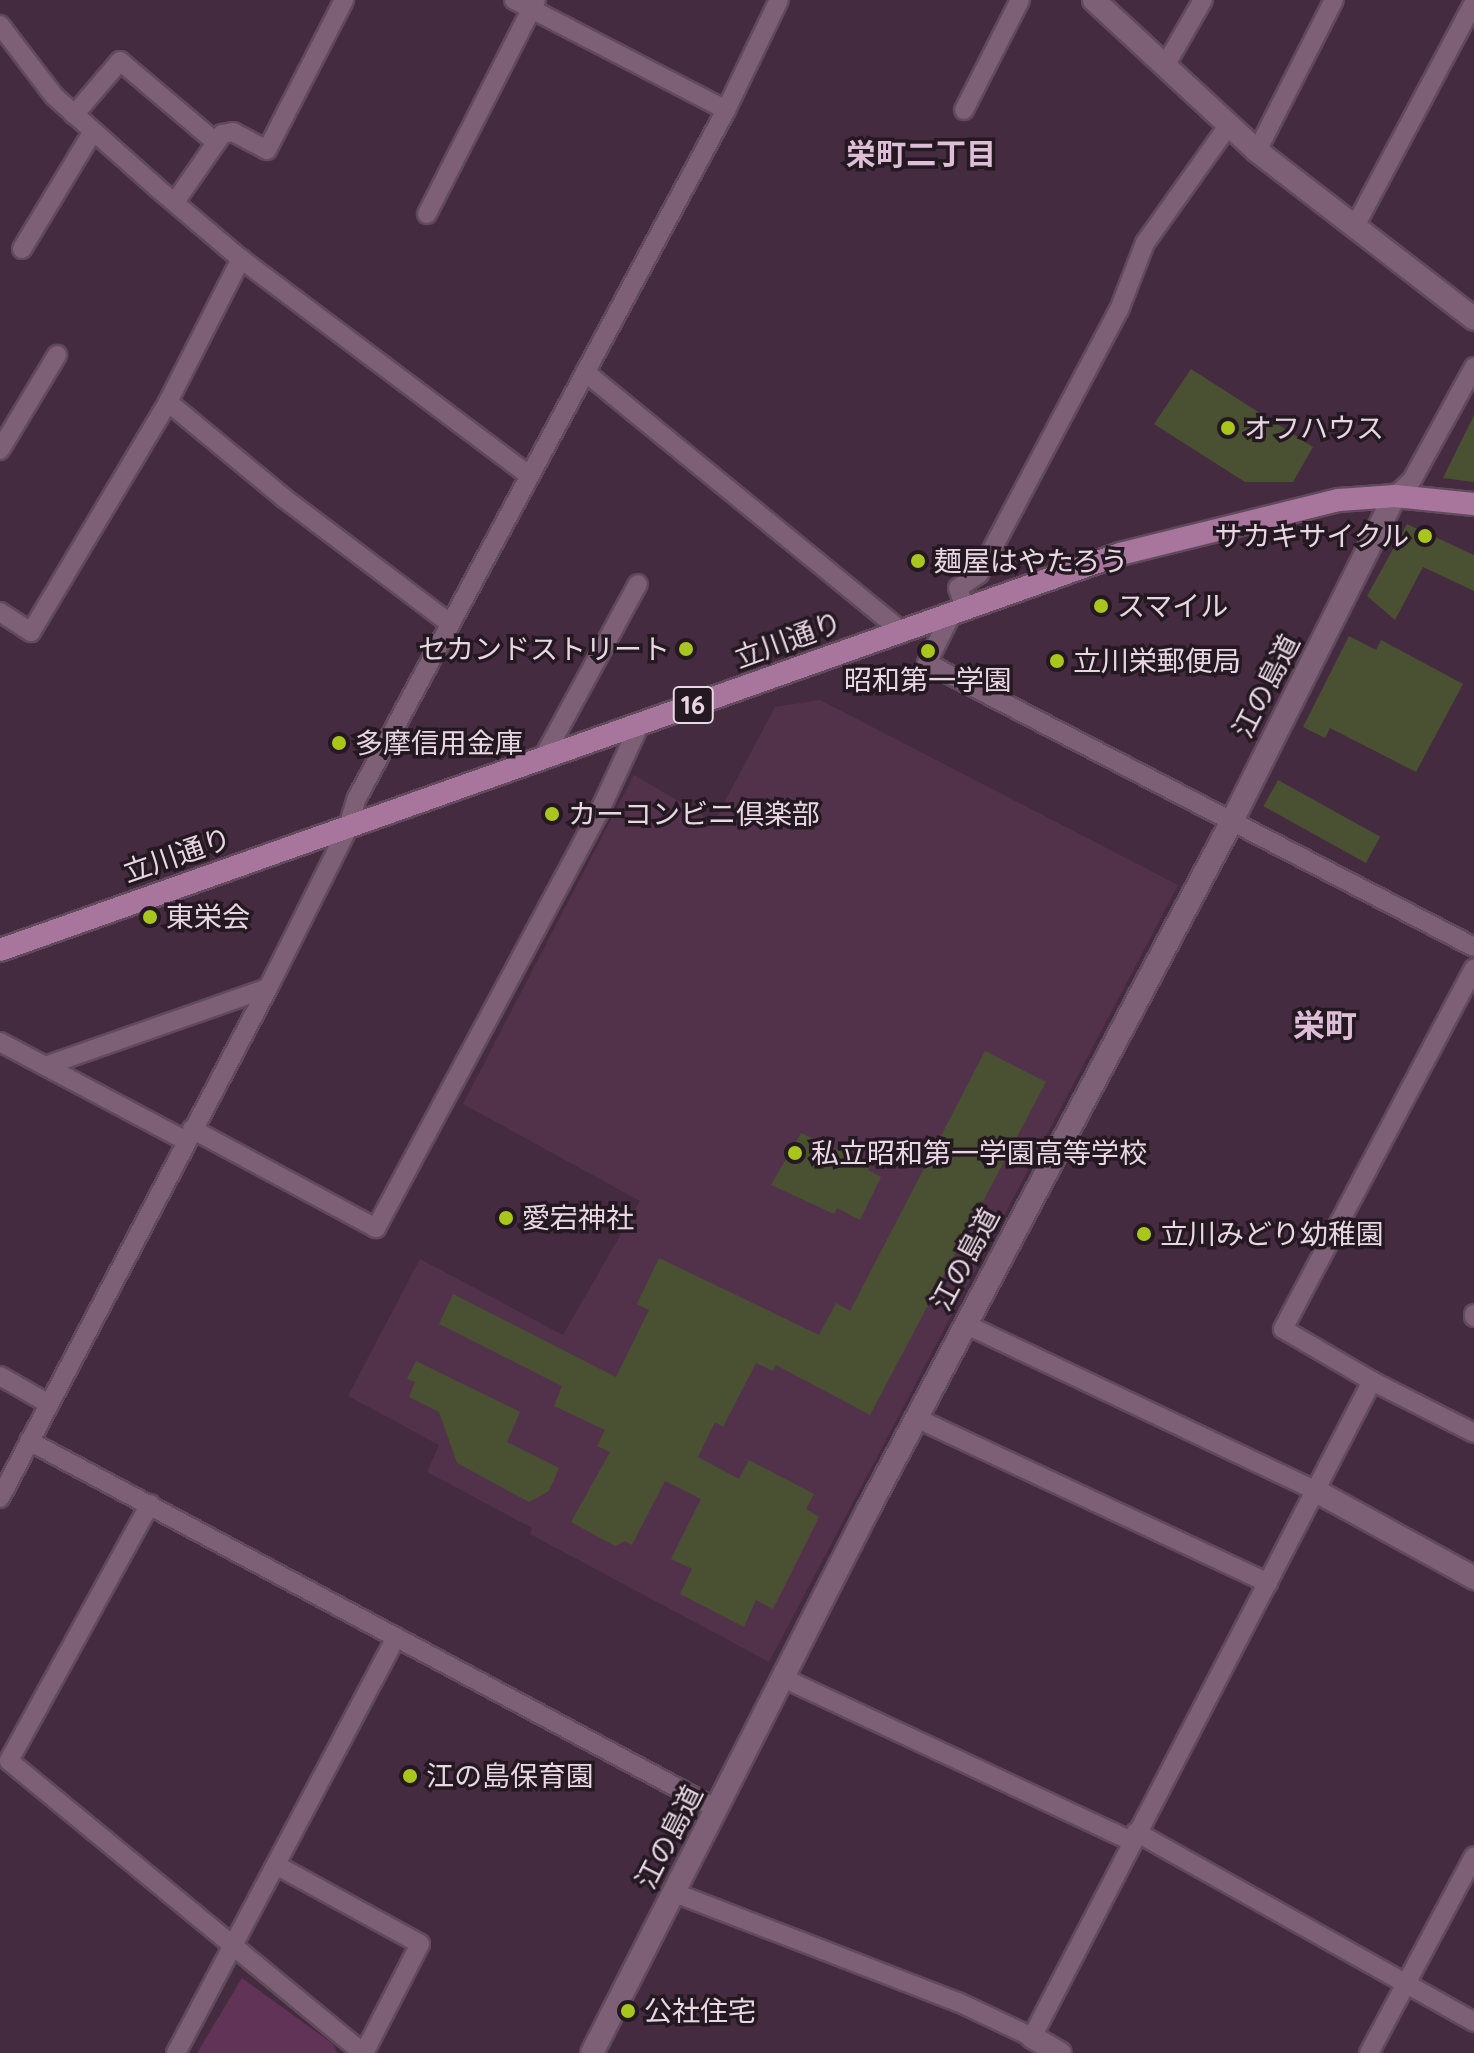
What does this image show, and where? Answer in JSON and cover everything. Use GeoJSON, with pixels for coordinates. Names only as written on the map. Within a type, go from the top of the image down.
{"type":"FeatureCollection","features":[{"type":"Feature","properties":{"kind":"main road","name":"立川通り"},"geometry":{"type":"LineString","coordinates":[[0,950],[347,830],[959,611],[1214,527],[1339,500],[1395,496],[1474,504]]}},
{"type":"Feature","properties":{"kind":"street"},"geometry":{"type":"LineString","coordinates":[[175,202],[213,140],[233,132],[267,150],[344,0]]}},
{"type":"Feature","properties":{"kind":"street"},"geometry":{"type":"LineString","coordinates":[[514,0],[534,4],[726,110]]}},
{"type":"Feature","properties":{"kind":"street"},"geometry":{"type":"LineString","coordinates":[[0,1498],[268,988],[347,830],[357,798],[527,474],[726,110],[779,0]]}},
{"type":"Feature","properties":{"kind":"street"},"geometry":{"type":"LineString","coordinates":[[964,110],[1020,0]]}},
{"type":"Feature","properties":{"kind":"street"},"geometry":{"type":"LineString","coordinates":[[1094,0],[1257,151],[1474,319]]}},
{"type":"Feature","properties":{"kind":"street"},"geometry":{"type":"LineString","coordinates":[[1165,66],[1203,0]]}},
{"type":"Feature","properties":{"kind":"street"},"geometry":{"type":"LineString","coordinates":[[1257,151],[1334,0]]}},
{"type":"Feature","properties":{"kind":"street"},"geometry":{"type":"LineString","coordinates":[[1354,228],[1474,2]]}},
{"type":"Feature","properties":{"kind":"street"},"geometry":{"type":"LineString","coordinates":[[427,214],[534,4]]}},
{"type":"Feature","properties":{"kind":"street"},"geometry":{"type":"LineString","coordinates":[[0,25],[92,133],[241,259],[527,474]]}},
{"type":"Feature","properties":{"kind":"street"},"geometry":{"type":"LineString","coordinates":[[74,115],[120,61],[213,140]]}},
{"type":"Feature","properties":{"kind":"street"},"geometry":{"type":"LineString","coordinates":[[1229,125],[1145,243],[1119,310],[979,574],[958,588],[959,611],[927,663],[1474,947]]}},
{"type":"Feature","properties":{"kind":"street"},"geometry":{"type":"LineString","coordinates":[[22,249],[92,133]]}},
{"type":"Feature","properties":{"kind":"street"},"geometry":{"type":"LineString","coordinates":[[0,612],[31,632],[168,402],[241,259]]}},
{"type":"Feature","properties":{"kind":"street"},"geometry":{"type":"LineString","coordinates":[[0,450],[57,355]]}},
{"type":"Feature","properties":{"kind":"street"},"geometry":{"type":"LineString","coordinates":[[1395,496],[1412,480],[1474,367]]}},
{"type":"Feature","properties":{"kind":"street"},"geometry":{"type":"LineString","coordinates":[[585,372],[902,631]]}},
{"type":"Feature","properties":{"kind":"street"},"geometry":{"type":"LineString","coordinates":[[168,402],[284,498],[449,623]]}},
{"type":"Feature","properties":{"kind":"street","name":"江の島道"},"geometry":{"type":"LineString","coordinates":[[592,2053],[916,1418],[1232,821],[1395,496]]}},
{"type":"Feature","properties":{"kind":"street"},"geometry":{"type":"LineString","coordinates":[[543,758],[638,584]]}},
{"type":"Feature","properties":{"kind":"street"},"geometry":{"type":"LineString","coordinates":[[0,1042],[376,1228],[600,810],[640,724]]}},
{"type":"Feature","properties":{"kind":"street"},"geometry":{"type":"LineString","coordinates":[[1474,968],[1283,1329],[1372,1381],[1474,1433]]}},
{"type":"Feature","properties":{"kind":"street"},"geometry":{"type":"LineString","coordinates":[[45,1066],[268,988]]}},
{"type":"Feature","properties":{"kind":"street"},"geometry":{"type":"LineString","coordinates":[[965,1324],[1314,1490],[1474,1578]]}},
{"type":"Feature","properties":{"kind":"street"},"geometry":{"type":"LineString","coordinates":[[0,1376],[49,1404]]}},
{"type":"Feature","properties":{"kind":"street"},"geometry":{"type":"LineString","coordinates":[[1032,2037],[1372,1381]]}},
{"type":"Feature","properties":{"kind":"street"},"geometry":{"type":"LineString","coordinates":[[916,1418],[1268,1583]]}},
{"type":"Feature","properties":{"kind":"street"},"geometry":{"type":"LineString","coordinates":[[29,1441],[717,1809]]}},
{"type":"Feature","properties":{"kind":"street"},"geometry":{"type":"LineString","coordinates":[[150,1504],[9,1761],[231,1949],[364,2053],[420,1944],[276,1865]]}},
{"type":"Feature","properties":{"kind":"street"},"geometry":{"type":"LineString","coordinates":[[176,2053],[396,1638]]}},
{"type":"Feature","properties":{"kind":"street"},"geometry":{"type":"LineString","coordinates":[[783,1678],[1134,1836],[1474,2022]]}},
{"type":"Feature","properties":{"kind":"street"},"geometry":{"type":"LineString","coordinates":[[1369,2053],[1406,1983],[1468,1883],[1474,1856]]}},
{"type":"Feature","properties":{"kind":"street"},"geometry":{"type":"LineString","coordinates":[[675,1893],[958,2002],[1060,2053]]}},
{"type":"Feature","properties":{"kind":"shaded area","name":"私立昭和第一学園高等学校"},"geometry":{"type":"Polygon","coordinates":[[[820,700],[1178,885],[769,1662],[530,1534],[532,1528],[427,1472],[439,1445],[348,1396],[420,1259],[563,1335],[640,1201],[463,1104],[634,775],[714,822],[775,707],[820,700]]]}},
{"type":"Feature","properties":{"kind":"shaded area"},"geometry":{"type":"Polygon","coordinates":[[[242,1978],[333,2044],[337,2053],[197,2053],[242,1978]]]}},
{"type":"Feature","properties":{"kind":"building"},"geometry":{"type":"Polygon","coordinates":[[[1191,369],[1313,447],[1293,482],[1245,482],[1154,424],[1191,369]]]}},
{"type":"Feature","properties":{"kind":"building"},"geometry":{"type":"Polygon","coordinates":[[[1474,415],[1474,482],[1443,478],[1474,415]]]}},
{"type":"Feature","properties":{"kind":"building"},"geometry":{"type":"Polygon","coordinates":[[[1407,524],[1474,555],[1474,591],[1423,567],[1395,620],[1367,596],[1407,524]]]}},
{"type":"Feature","properties":{"kind":"building"},"geometry":{"type":"Polygon","coordinates":[[[1349,636],[1376,650],[1381,640],[1463,684],[1416,772],[1330,728],[1325,738],[1303,727],[1349,636]]]}},
{"type":"Feature","properties":{"kind":"building"},"geometry":{"type":"Polygon","coordinates":[[[1278,780],[1380,837],[1366,863],[1263,806],[1278,780]]]}},
{"type":"Feature","properties":{"kind":"building"},"geometry":{"type":"Polygon","coordinates":[[[985,1051],[1046,1082],[870,1415],[776,1365],[773,1371],[756,1363],[723,1427],[715,1422],[698,1457],[739,1479],[749,1460],[814,1494],[806,1509],[819,1517],[773,1609],[756,1600],[744,1627],[680,1594],[692,1569],[671,1559],[701,1499],[665,1481],[632,1545],[625,1541],[615,1546],[571,1522],[610,1452],[597,1446],[605,1430],[554,1406],[562,1386],[439,1324],[453,1294],[616,1377],[649,1310],[637,1304],[659,1258],[819,1335],[836,1303],[850,1311],[985,1051]]]}},
{"type":"Feature","properties":{"kind":"building"},"geometry":{"type":"Polygon","coordinates":[[[801,1133],[871,1165],[868,1170],[881,1177],[860,1220],[837,1208],[834,1214],[771,1185],[801,1133]]]}},
{"type":"Feature","properties":{"kind":"building"},"geometry":{"type":"Polygon","coordinates":[[[416,1361],[520,1412],[507,1442],[559,1468],[549,1491],[529,1502],[457,1463],[439,1412],[409,1397],[415,1382],[407,1379],[416,1361]]]}},
{"type":"Feature","properties":{"kind":"place","name":"オフハウス"},"geometry":{"type":"Point","coordinates":[1228,428]}},
{"type":"Feature","properties":{"kind":"place","name":"サカキサイクル"},"geometry":{"type":"Point","coordinates":[1425,536]}},
{"type":"Feature","properties":{"kind":"place","name":"麺屋はやたろう"},"geometry":{"type":"Point","coordinates":[918,561]}},
{"type":"Feature","properties":{"kind":"place","name":"スマイル"},"geometry":{"type":"Point","coordinates":[1101,606]}},
{"type":"Feature","properties":{"kind":"place","name":"セカンドストリート"},"geometry":{"type":"Point","coordinates":[686,649]}},
{"type":"Feature","properties":{"kind":"place","name":"昭和第一学園"},"geometry":{"type":"Point","coordinates":[928,651]}},
{"type":"Feature","properties":{"kind":"place","name":"立川栄郵便局"},"geometry":{"type":"Point","coordinates":[1057,661]}},
{"type":"Feature","properties":{"kind":"place","name":"多摩信用金庫"},"geometry":{"type":"Point","coordinates":[339,743]}},
{"type":"Feature","properties":{"kind":"place","name":"カーコンビニ倶楽部"},"geometry":{"type":"Point","coordinates":[552,814]}},
{"type":"Feature","properties":{"kind":"place","name":"東栄会"},"geometry":{"type":"Point","coordinates":[150,917]}},
{"type":"Feature","properties":{"kind":"place","name":"私立昭和第一学園高等学校"},"geometry":{"type":"Point","coordinates":[795,1153]}},
{"type":"Feature","properties":{"kind":"place","name":"愛宕神社"},"geometry":{"type":"Point","coordinates":[506,1218]}},
{"type":"Feature","properties":{"kind":"place","name":"立川みどり幼稚園"},"geometry":{"type":"Point","coordinates":[1144,1234]}},
{"type":"Feature","properties":{"kind":"place","name":"江の島保育園"},"geometry":{"type":"Point","coordinates":[410,1776]}},
{"type":"Feature","properties":{"kind":"place","name":"公社住宅"},"geometry":{"type":"Point","coordinates":[628,2011]}},
{"type":"Feature","properties":{"kind":"district","name":"栄町二丁目"},"geometry":{"type":"Point","coordinates":[921,154]}},
{"type":"Feature","properties":{"kind":"district","name":"栄町"},"geometry":{"type":"Point","coordinates":[1325,1025]}}]}
